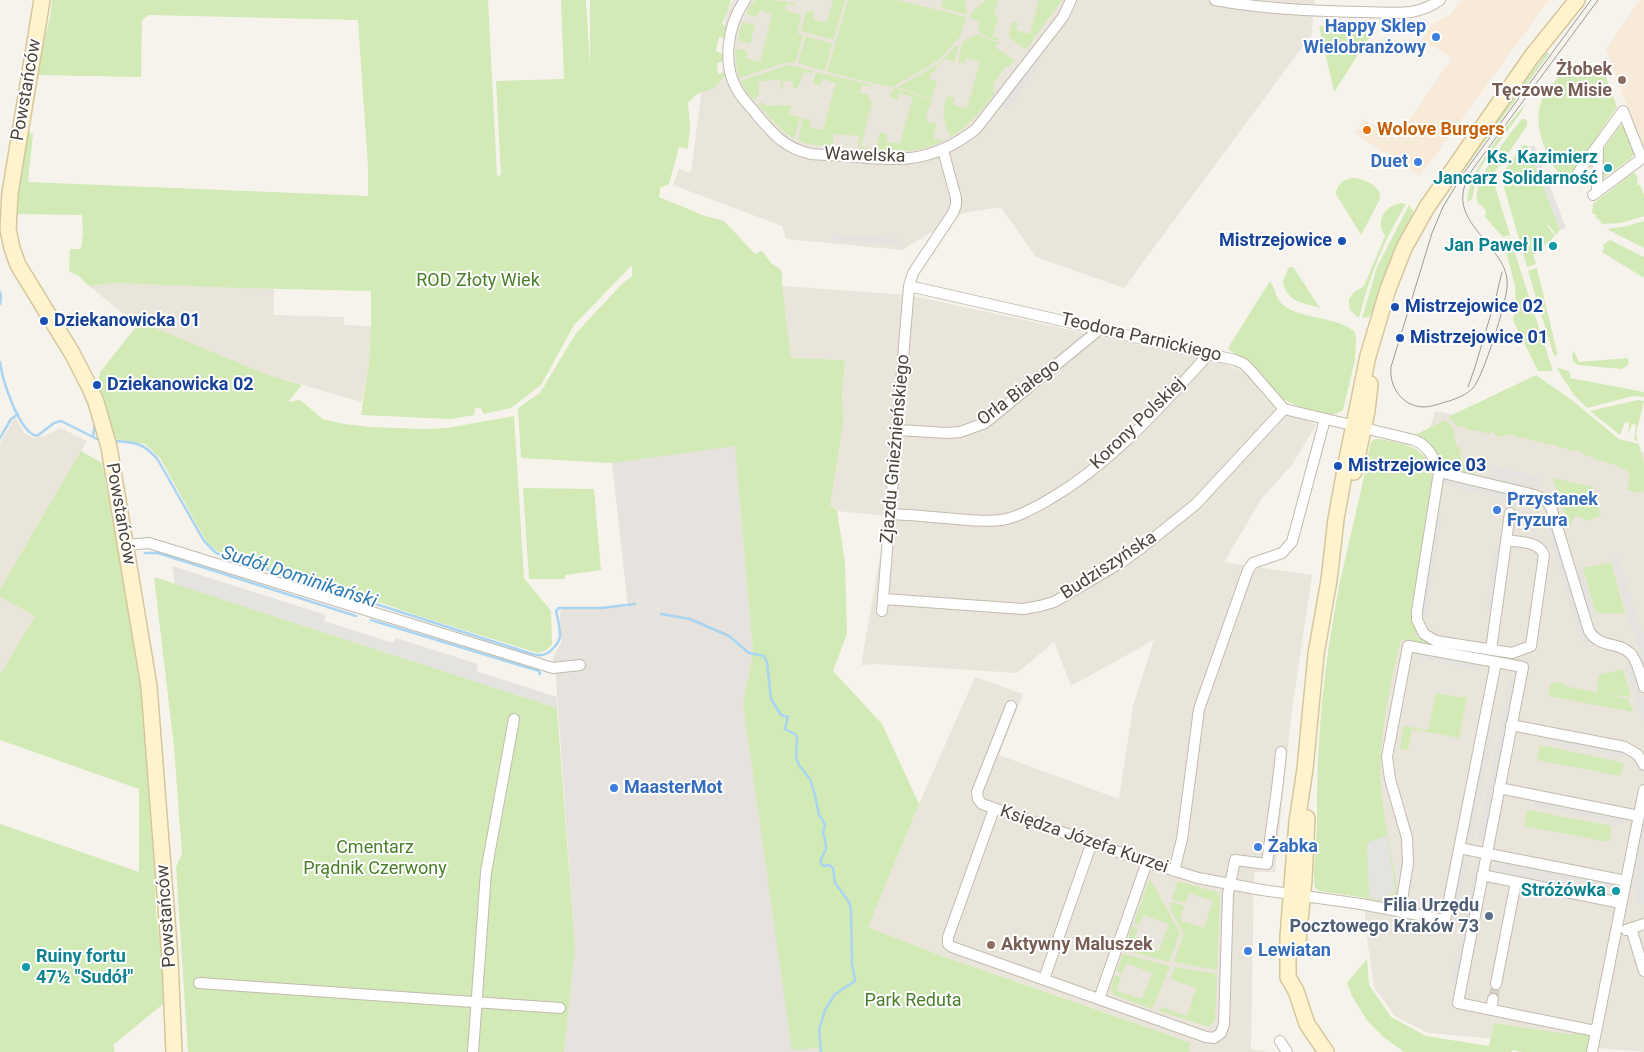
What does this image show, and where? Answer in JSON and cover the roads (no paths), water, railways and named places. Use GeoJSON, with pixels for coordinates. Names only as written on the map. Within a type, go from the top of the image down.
{"type":"FeatureCollection","features":[{"type":"Feature","properties":{"kind":"street","name":"Powstańców"},"geometry":{"type":"LineString","coordinates":[[42,0],[10,193],[5,239],[18,265],[72,353],[85,378],[96,402],[108,446],[150,686],[170,959],[174,1052]]}},
{"type":"Feature","properties":{"kind":"street","name":"Wawelska"},"geometry":{"type":"LineString","coordinates":[[745,0],[735,21],[729,46],[730,72],[737,91],[770,131],[789,147],[811,154],[902,160],[943,150],[976,129],[1063,17],[1071,0]]}},
{"type":"Feature","properties":{"kind":"street"},"geometry":{"type":"LineString","coordinates":[[1215,0],[1299,10],[1398,12],[1421,10],[1440,0]]}},
{"type":"Feature","properties":{"kind":"street"},"geometry":{"type":"LineString","coordinates":[[1326,1052],[1307,1024],[1296,991],[1288,977],[1287,961],[1297,895],[1297,822],[1305,769],[1315,663],[1329,580],[1345,522],[1368,356],[1388,289],[1404,249],[1427,207],[1532,56],[1576,0]]}},
{"type":"Feature","properties":{"kind":"street"},"geometry":{"type":"LineString","coordinates":[[1578,173],[1598,145],[1624,111],[1643,158],[1595,193],[1598,145]]}},
{"type":"Feature","properties":{"kind":"street"},"geometry":{"type":"LineString","coordinates":[[909,286],[913,273],[953,213],[956,205],[956,198],[943,150]]}},
{"type":"Feature","properties":{"kind":"street","name":"Teodora Parnickiego"},"geometry":{"type":"LineString","coordinates":[[909,286],[1235,360],[1244,364],[1284,409]]}},
{"type":"Feature","properties":{"kind":"street","name":"Zjazdu Gnieźnieńskiego"},"geometry":{"type":"LineString","coordinates":[[882,611],[909,286]]}},
{"type":"Feature","properties":{"kind":"street","name":"Orła Białego"},"geometry":{"type":"LineString","coordinates":[[898,430],[960,432],[985,423],[1100,329]]}},
{"type":"Feature","properties":{"kind":"street","name":"Korony Polskiej"},"geometry":{"type":"LineString","coordinates":[[891,514],[983,521],[1019,516],[1061,492],[1113,454],[1209,354]]}},
{"type":"Feature","properties":{"kind":"street"},"geometry":{"type":"LineString","coordinates":[[1284,409],[1407,437],[1426,446],[1431,453],[1439,472],[1416,611],[1424,634],[1430,638],[1436,641],[1512,653],[1531,646],[1544,559],[1542,551],[1537,546],[1506,540]]}},
{"type":"Feature","properties":{"kind":"street","name":"Budziszyńska"},"geometry":{"type":"LineString","coordinates":[[884,599],[1022,609],[1054,602],[1122,562],[1171,525],[1196,504],[1284,409]]}},
{"type":"Feature","properties":{"kind":"street"},"geometry":{"type":"LineString","coordinates":[[1174,872],[1182,839],[1199,709],[1248,570],[1253,563],[1282,553],[1292,542],[1325,419]]}},
{"type":"Feature","properties":{"kind":"street"},"geometry":{"type":"LineString","coordinates":[[1439,472],[1535,495],[1548,502],[1589,631],[1598,641],[1629,652],[1635,659],[1644,687]]}},
{"type":"Feature","properties":{"kind":"street"},"geometry":{"type":"LineString","coordinates":[[1491,650],[1510,513]]}},
{"type":"Feature","properties":{"kind":"street"},"geometry":{"type":"LineString","coordinates":[[125,545],[148,543],[553,668],[580,665]]}},
{"type":"Feature","properties":{"kind":"street"},"geometry":{"type":"LineString","coordinates":[[1400,912],[1408,863],[1407,838],[1390,779],[1386,757],[1408,646],[1523,667],[1458,1003],[1595,1031]]}},
{"type":"Feature","properties":{"kind":"street"},"geometry":{"type":"LineString","coordinates":[[1496,662],[1459,848],[1626,881]]}},
{"type":"Feature","properties":{"kind":"street","name":"Księdza Józefa Kurzei"},"geometry":{"type":"LineString","coordinates":[[1011,706],[977,792],[978,799],[982,804],[1174,872],[1230,885],[1445,920],[1459,848]]}},
{"type":"Feature","properties":{"kind":"street"},"geometry":{"type":"LineString","coordinates":[[473,1052],[486,872],[514,720]]}},
{"type":"Feature","properties":{"kind":"street"},"geometry":{"type":"LineString","coordinates":[[1511,725],[1625,747],[1638,756],[1644,766]]}},
{"type":"Feature","properties":{"kind":"street"},"geometry":{"type":"LineString","coordinates":[[994,809],[948,937],[948,944],[1206,1037],[1214,1038],[1221,1033],[1224,1024],[1228,898],[1235,860],[1267,864],[1281,752]]}},
{"type":"Feature","properties":{"kind":"street"},"geometry":{"type":"LineString","coordinates":[[1499,788],[1639,816]]}},
{"type":"Feature","properties":{"kind":"street"},"geometry":{"type":"LineString","coordinates":[[1592,1052],[1644,790]]}},
{"type":"Feature","properties":{"kind":"street"},"geometry":{"type":"LineString","coordinates":[[1044,979],[1092,842]]}},
{"type":"Feature","properties":{"kind":"street"},"geometry":{"type":"LineString","coordinates":[[1099,999],[1147,862]]}},
{"type":"Feature","properties":{"kind":"street"},"geometry":{"type":"LineString","coordinates":[[1482,875],[1621,903]]}},
{"type":"Feature","properties":{"kind":"street"},"geometry":{"type":"LineString","coordinates":[[1496,984],[1516,882]]}},
{"type":"Feature","properties":{"kind":"street"},"geometry":{"type":"LineString","coordinates":[[1615,933],[1644,924]]}},
{"type":"Feature","properties":{"kind":"street"},"geometry":{"type":"LineString","coordinates":[[1631,928],[1644,971]]}},
{"type":"Feature","properties":{"kind":"street"},"geometry":{"type":"LineString","coordinates":[[199,983],[560,1008]]}},
{"type":"Feature","properties":{"kind":"street"},"geometry":{"type":"LineString","coordinates":[[1491,1010],[1493,999]]}},
{"type":"Feature","properties":{"kind":"street"},"geometry":{"type":"LineString","coordinates":[[1280,1041],[1288,1052]]}},
{"type":"Feature","properties":{"kind":"waterway","name":"Sudół Dominikański"},"geometry":{"type":"LineString","coordinates":[[0,292],[0,304]]}},
{"type":"Feature","properties":{"kind":"waterway","name":"Sudół Dominikański"},"geometry":{"type":"LineString","coordinates":[[0,362],[12,404],[30,433],[37,436],[54,423],[61,421],[103,441]]}},
{"type":"Feature","properties":{"kind":"waterway"},"geometry":{"type":"LineString","coordinates":[[84,393],[91,411]]}},
{"type":"Feature","properties":{"kind":"waterway"},"geometry":{"type":"LineString","coordinates":[[0,438],[11,419],[18,414]]}},
{"type":"Feature","properties":{"kind":"waterway"},"geometry":{"type":"LineString","coordinates":[[93,437],[95,423]]}},
{"type":"Feature","properties":{"kind":"waterway","name":"Sudół Dominikański"},"geometry":{"type":"LineString","coordinates":[[113,441],[138,444],[153,454],[204,541],[216,553],[529,653],[544,655],[556,646],[560,636],[556,611],[559,608],[601,608],[635,604]]}},
{"type":"Feature","properties":{"kind":"waterway"},"geometry":{"type":"LineString","coordinates":[[104,462],[106,477]]}},
{"type":"Feature","properties":{"kind":"waterway"},"geometry":{"type":"LineString","coordinates":[[145,553],[158,553],[356,616]]}},
{"type":"Feature","properties":{"kind":"waterway","name":"Sudół Dominikański"},"geometry":{"type":"LineString","coordinates":[[661,614],[690,619],[729,636],[749,653],[764,656],[767,662],[771,699],[781,715],[788,717],[785,729],[796,735],[796,758],[810,779],[819,815],[825,824],[823,834],[826,849],[821,859],[821,864],[824,866],[829,865],[833,868],[835,883],[849,902],[851,910],[852,964],[855,981],[835,994],[825,1010],[819,1030],[821,1052]]}},
{"type":"Feature","properties":{"kind":"waterway"},"geometry":{"type":"LineString","coordinates":[[371,620],[539,671],[540,674]]}},
{"type":"Feature","properties":{"kind":"waterway"},"geometry":{"type":"LineString","coordinates":[[155,859],[156,880]]}},
{"type":"Feature","properties":{"kind":"tunnel"},"geometry":{"type":"LineString","coordinates":[[1493,999],[1496,984]]}},
{"type":"Feature","properties":{"kind":"tram line"},"geometry":{"type":"LineString","coordinates":[[1591,0],[1463,174],[1443,207],[1432,233],[1391,367],[1392,382],[1398,394],[1409,403],[1426,407],[1449,401],[1468,393],[1477,381],[1488,356],[1498,324],[1506,296],[1507,280],[1501,262],[1468,217],[1463,195],[1466,181],[1475,166],[1598,0]]}},
{"type":"Feature","properties":{"kind":"tram line"},"geometry":{"type":"LineString","coordinates":[[1468,387],[1502,272]]}},
{"type":"Feature","properties":{"kind":"place","name":"Happy Sklep Wielobranżowy"},"geometry":{"type":"Point","coordinates":[1436,37]}},
{"type":"Feature","properties":{"kind":"place","name":"Żłobek Tęczowe Misie"},"geometry":{"type":"Point","coordinates":[1622,80]}},
{"type":"Feature","properties":{"kind":"place","name":"Wolove Burgers"},"geometry":{"type":"Point","coordinates":[1367,130]}},
{"type":"Feature","properties":{"kind":"place","name":"Duet"},"geometry":{"type":"Point","coordinates":[1418,162]}},
{"type":"Feature","properties":{"kind":"place","name":"Ks. Kazimierz Jancarz Solidarność"},"geometry":{"type":"Point","coordinates":[1608,168]}},
{"type":"Feature","properties":{"kind":"place","name":"Mistrzejowice"},"geometry":{"type":"Point","coordinates":[1342,241]}},
{"type":"Feature","properties":{"kind":"place","name":"Jan Paweł II"},"geometry":{"type":"Point","coordinates":[1553,246]}},
{"type":"Feature","properties":{"kind":"place","name":"Mistrzejowice 02"},"geometry":{"type":"Point","coordinates":[1395,307]}},
{"type":"Feature","properties":{"kind":"place","name":"Dziekanowicka 01"},"geometry":{"type":"Point","coordinates":[44,321]}},
{"type":"Feature","properties":{"kind":"place","name":"Mistrzejowice 01"},"geometry":{"type":"Point","coordinates":[1400,338]}},
{"type":"Feature","properties":{"kind":"place","name":"Dziekanowicka 02"},"geometry":{"type":"Point","coordinates":[97,385]}},
{"type":"Feature","properties":{"kind":"place","name":"Mistrzejowice 03"},"geometry":{"type":"Point","coordinates":[1338,466]}},
{"type":"Feature","properties":{"kind":"place","name":"Przystanek Fryzura"},"geometry":{"type":"Point","coordinates":[1497,510]}},
{"type":"Feature","properties":{"kind":"place","name":"MaasterMot"},"geometry":{"type":"Point","coordinates":[614,788]}},
{"type":"Feature","properties":{"kind":"place","name":"Żabka"},"geometry":{"type":"Point","coordinates":[1258,847]}},
{"type":"Feature","properties":{"kind":"place","name":"Stróżówka"},"geometry":{"type":"Point","coordinates":[1616,891]}},
{"type":"Feature","properties":{"kind":"place","name":"Filia Urzędu Pocztowego Kraków 73"},"geometry":{"type":"Point","coordinates":[1489,916]}},
{"type":"Feature","properties":{"kind":"place","name":"Aktywny Maluszek"},"geometry":{"type":"Point","coordinates":[991,945]}},
{"type":"Feature","properties":{"kind":"place","name":"Lewiatan"},"geometry":{"type":"Point","coordinates":[1248,951]}},
{"type":"Feature","properties":{"kind":"place","name":"Ruiny fortu 47½ \"Sudół\""},"geometry":{"type":"Point","coordinates":[26,967]}},
{"type":"Feature","properties":{"kind":"park label","name":"ROD Złoty Wiek"},"geometry":{"type":"Point","coordinates":[478,281]}},
{"type":"Feature","properties":{"kind":"park label","name":"Cmentarz Prądnik Czerwony"},"geometry":{"type":"Point","coordinates":[375,858]}},
{"type":"Feature","properties":{"kind":"park label","name":"Park Reduta"},"geometry":{"type":"Point","coordinates":[913,1001]}}]}
